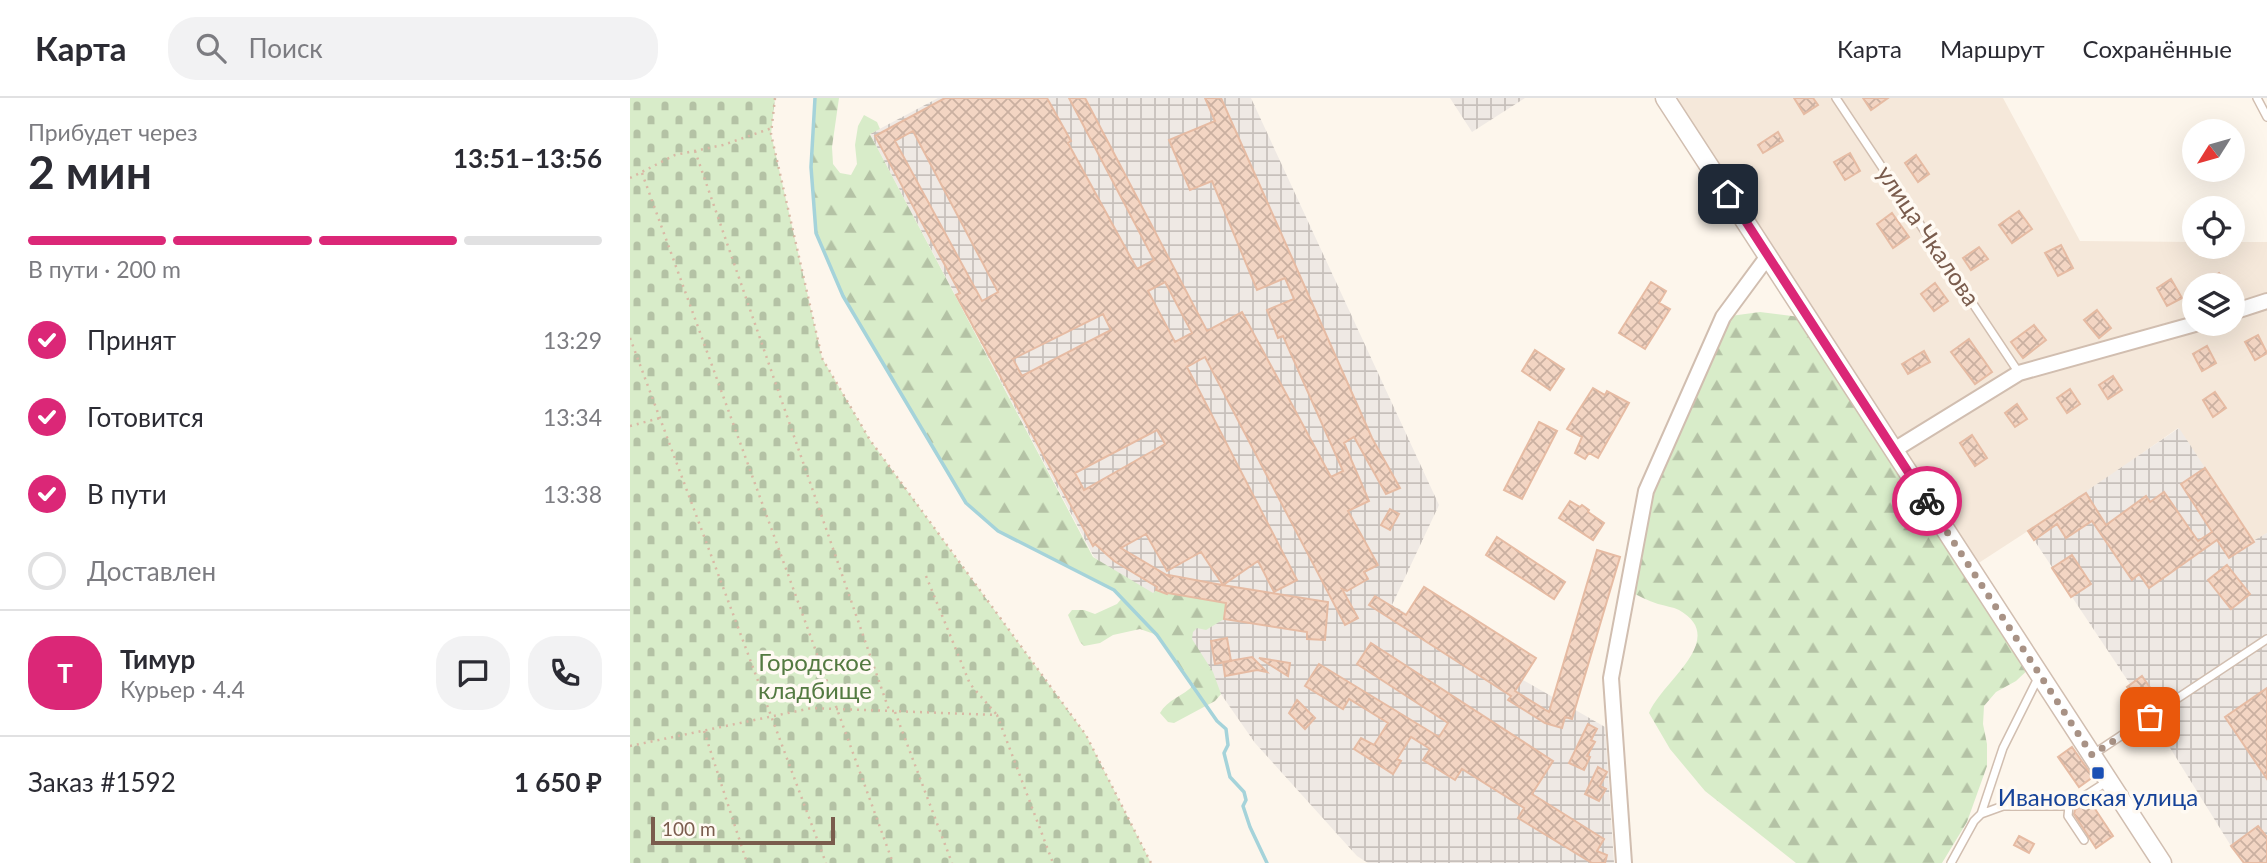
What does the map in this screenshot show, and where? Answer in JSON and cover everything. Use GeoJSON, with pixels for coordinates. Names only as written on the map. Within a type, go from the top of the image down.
{"type":"FeatureCollection","features":[{"type":"Feature","properties":{"kind":"street"},"geometry":{"type":"LineString","coordinates":[[1665,98],[2162,863]]}},
{"type":"Feature","properties":{"kind":"street"},"geometry":{"type":"LineString","coordinates":[[1624,863],[1611,678],[1646,491],[1723,317],[1768,256]]}},
{"type":"Feature","properties":{"kind":"street"},"geometry":{"type":"LineString","coordinates":[[2245,308],[2267,301]]}},
{"type":"Feature","properties":{"kind":"street"},"geometry":{"type":"LineString","coordinates":[[1894,450],[2019,373],[2182,328]]}},
{"type":"Feature","properties":{"kind":"lane","name":"улица Чкалова"},"geometry":{"type":"LineString","coordinates":[[1836,98],[2019,373]]}},
{"type":"Feature","properties":{"kind":"lane"},"geometry":{"type":"LineString","coordinates":[[2257,98],[2267,117]]}},
{"type":"Feature","properties":{"kind":"lane"},"geometry":{"type":"LineString","coordinates":[[2092,755],[2267,639]]}},
{"type":"Feature","properties":{"kind":"lane"},"geometry":{"type":"LineString","coordinates":[[1981,814],[2003,748],[2040,675]]}},
{"type":"Feature","properties":{"kind":"lane"},"geometry":{"type":"LineString","coordinates":[[1951,863],[1974,821],[1981,814],[2003,806],[2069,806],[2108,781]]}},
{"type":"Feature","properties":{"kind":"lane"},"geometry":{"type":"LineString","coordinates":[[2069,806],[2068,816],[2084,840]]}},
{"type":"Feature","properties":{"kind":"path"},"geometry":{"type":"LineString","coordinates":[[775,98],[771,134],[822,358],[870,440],[1086,735],[1151,863]]}},
{"type":"Feature","properties":{"kind":"path"},"geometry":{"type":"LineString","coordinates":[[630,178],[675,155],[723,145],[772,128]]}},
{"type":"Feature","properties":{"kind":"path"},"geometry":{"type":"LineString","coordinates":[[695,151],[892,710],[951,863]]}},
{"type":"Feature","properties":{"kind":"path"},"geometry":{"type":"LineString","coordinates":[[642,173],[893,863]]}},
{"type":"Feature","properties":{"kind":"path"},"geometry":{"type":"LineString","coordinates":[[630,338],[826,863]]}},
{"type":"Feature","properties":{"kind":"path"},"geometry":{"type":"LineString","coordinates":[[630,426],[660,418]]}},
{"type":"Feature","properties":{"kind":"path"},"geometry":{"type":"LineString","coordinates":[[926,576],[970,684],[997,715],[1053,863]]}},
{"type":"Feature","properties":{"kind":"path"},"geometry":{"type":"LineString","coordinates":[[630,747],[812,708],[997,715]]}},
{"type":"Feature","properties":{"kind":"path"},"geometry":{"type":"LineString","coordinates":[[704,731],[747,863]]}},
{"type":"Feature","properties":{"kind":"shaded area"},"geometry":{"type":"Polygon","coordinates":[[[938,98],[1251,98],[1439,505],[1392,605],[1605,727],[1614,863],[1368,863],[1357,856],[1255,743],[1157,602],[1094,557],[870,134],[938,98]]]}},
{"type":"Feature","properties":{"kind":"shaded area"},"geometry":{"type":"Polygon","coordinates":[[[1450,98],[1525,98],[1472,132],[1450,98]]]}},
{"type":"Feature","properties":{"kind":"shaded area"},"geometry":{"type":"Polygon","coordinates":[[[1665,98],[2003,98],[2080,241],[2182,242],[2182,259],[2245,259],[2245,242],[2267,242],[2267,533],[2254,542],[2178,428],[2086,493],[1971,568],[1665,98]]]}},
{"type":"Feature","properties":{"kind":"shaded area"},"geometry":{"type":"Polygon","coordinates":[[[2179,428],[2253,541],[2267,533],[2267,863],[2244,863],[2231,846],[2154,722],[2127,687],[2130,684],[2028,531],[2179,428]]]}},
{"type":"Feature","properties":{"kind":"green space","name":"Городское кладбище"},"geometry":{"type":"Polygon","coordinates":[[[630,98],[775,98],[771,134],[822,358],[870,440],[1086,735],[1151,863],[630,863],[630,98]]]}},
{"type":"Feature","properties":{"kind":"green space"},"geometry":{"type":"Polygon","coordinates":[[[815,98],[839,98],[832,147],[833,164],[840,173],[851,175],[857,164],[855,145],[858,126],[864,115],[877,122],[880,129],[870,134],[1093,557],[1153,593],[1156,590],[1226,603],[1224,619],[1206,630],[1197,628],[1192,639],[1213,672],[1221,694],[1215,701],[1174,723],[1168,722],[1160,713],[1171,701],[1194,685],[1157,635],[1140,629],[1113,635],[1100,643],[1084,646],[1068,615],[1072,610],[1095,614],[1117,604],[1122,598],[1114,590],[998,531],[966,503],[843,296],[816,233],[811,167],[815,98]]]}},
{"type":"Feature","properties":{"kind":"green space"},"geometry":{"type":"Polygon","coordinates":[[[1760,312],[1808,318],[2033,665],[2016,681],[1996,692],[1984,706],[1987,766],[1967,822],[1942,863],[1796,863],[1705,791],[1670,749],[1649,713],[1688,661],[1698,634],[1693,621],[1679,610],[1654,603],[1628,591],[1646,491],[1723,317],[1760,312]]]}},
{"type":"Feature","properties":{"kind":"building"},"geometry":{"type":"Polygon","coordinates":[[[945,98],[1047,98],[1071,141],[1068,143],[1137,269],[1154,260],[1069,98],[1085,98],[1207,331],[1242,312],[1331,477],[1343,471],[1283,336],[1278,338],[1267,310],[1294,299],[1285,278],[1257,290],[1212,181],[1190,190],[1169,140],[1215,121],[1205,98],[1221,98],[1372,438],[1400,488],[1386,494],[1354,437],[1344,443],[1369,501],[1348,511],[1378,565],[1364,572],[1368,579],[1347,591],[1342,589],[1358,618],[1345,625],[1205,357],[1187,367],[1297,580],[1274,592],[1258,561],[1223,585],[1201,552],[1167,571],[1146,534],[1121,548],[1170,577],[1169,575],[1222,585],[1328,602],[1325,640],[1307,639],[1307,632],[1224,619],[1226,603],[1156,590],[1157,587],[1114,561],[1095,544],[1093,546],[956,295],[960,293],[875,136],[945,98]],[[913,131],[895,141],[982,301],[998,292],[913,131]],[[1165,282],[1148,291],[1175,342],[1192,333],[1165,282]],[[1103,314],[1013,359],[1022,376],[1111,330],[1103,314]],[[1157,430],[1075,473],[1084,490],[1165,444],[1157,430]]]}},
{"type":"Feature","properties":{"kind":"building"},"geometry":{"type":"Polygon","coordinates":[[[1794,98],[1813,98],[1818,105],[1804,114],[1794,98]]]}},
{"type":"Feature","properties":{"kind":"building"},"geometry":{"type":"Polygon","coordinates":[[[1863,98],[1888,98],[1871,110],[1863,98]]]}},
{"type":"Feature","properties":{"kind":"building"},"geometry":{"type":"Polygon","coordinates":[[[1778,132],[1783,141],[1763,153],[1758,145],[1778,132]]]}},
{"type":"Feature","properties":{"kind":"building"},"geometry":{"type":"Polygon","coordinates":[[[1850,153],[1860,171],[1845,180],[1834,162],[1850,153]]]}},
{"type":"Feature","properties":{"kind":"building"},"geometry":{"type":"Polygon","coordinates":[[[1916,155],[1929,174],[1918,182],[1905,163],[1916,155]]]}},
{"type":"Feature","properties":{"kind":"building"},"geometry":{"type":"Polygon","coordinates":[[[2019,211],[2032,229],[2012,243],[1999,225],[2019,211]]]}},
{"type":"Feature","properties":{"kind":"building"},"geometry":{"type":"Polygon","coordinates":[[[1892,213],[1909,237],[1893,248],[1877,224],[1892,213]]]}},
{"type":"Feature","properties":{"kind":"building"},"geometry":{"type":"Polygon","coordinates":[[[2061,245],[2073,268],[2058,276],[2045,253],[2061,245]]]}},
{"type":"Feature","properties":{"kind":"building"},"geometry":{"type":"Polygon","coordinates":[[[1979,247],[1988,259],[1971,270],[1963,258],[1979,247]]]}},
{"type":"Feature","properties":{"kind":"building"},"geometry":{"type":"Polygon","coordinates":[[[2171,279],[2182,298],[2167,306],[2157,288],[2171,279]]]}},
{"type":"Feature","properties":{"kind":"building"},"geometry":{"type":"Polygon","coordinates":[[[1651,282],[1666,291],[1659,303],[1670,309],[1645,349],[1619,333],[1651,282]]]}},
{"type":"Feature","properties":{"kind":"building"},"geometry":{"type":"Polygon","coordinates":[[[1935,283],[1948,301],[1934,311],[1921,294],[1935,283]]]}},
{"type":"Feature","properties":{"kind":"building"},"geometry":{"type":"Polygon","coordinates":[[[2097,310],[2111,328],[2099,338],[2084,320],[2097,310]]]}},
{"type":"Feature","properties":{"kind":"building"},"geometry":{"type":"Polygon","coordinates":[[[2034,325],[2046,340],[2023,358],[2011,342],[2034,325]]]}},
{"type":"Feature","properties":{"kind":"building"},"geometry":{"type":"Polygon","coordinates":[[[2258,335],[2267,353],[2255,360],[2245,342],[2258,335]]]}},
{"type":"Feature","properties":{"kind":"building"},"geometry":{"type":"Polygon","coordinates":[[[1969,339],[1992,372],[1975,384],[1951,352],[1969,339]]]}},
{"type":"Feature","properties":{"kind":"building"},"geometry":{"type":"Polygon","coordinates":[[[2207,346],[2216,363],[2202,371],[2193,354],[2207,346]]]}},
{"type":"Feature","properties":{"kind":"building"},"geometry":{"type":"Polygon","coordinates":[[[1535,350],[1564,369],[1550,390],[1522,371],[1535,350]]]}},
{"type":"Feature","properties":{"kind":"building"},"geometry":{"type":"Polygon","coordinates":[[[1924,351],[1930,362],[1908,374],[1902,364],[1924,351]]]}},
{"type":"Feature","properties":{"kind":"building"},"geometry":{"type":"Polygon","coordinates":[[[2113,376],[2122,390],[2108,399],[2099,385],[2113,376]]]}},
{"type":"Feature","properties":{"kind":"building"},"geometry":{"type":"Polygon","coordinates":[[[1593,388],[1605,395],[1607,391],[1629,403],[1598,458],[1589,453],[1585,459],[1575,453],[1582,437],[1567,429],[1593,388]]]}},
{"type":"Feature","properties":{"kind":"building"},"geometry":{"type":"Polygon","coordinates":[[[2070,389],[2080,404],[2067,413],[2057,398],[2070,389]]]}},
{"type":"Feature","properties":{"kind":"building"},"geometry":{"type":"Polygon","coordinates":[[[2215,392],[2226,408],[2213,417],[2203,400],[2215,392]]]}},
{"type":"Feature","properties":{"kind":"building"},"geometry":{"type":"Polygon","coordinates":[[[2017,404],[2027,419],[2015,427],[2005,413],[2017,404]]]}},
{"type":"Feature","properties":{"kind":"building"},"geometry":{"type":"Polygon","coordinates":[[[1539,422],[1557,431],[1522,499],[1504,490],[1539,422]]]}},
{"type":"Feature","properties":{"kind":"building"},"geometry":{"type":"Polygon","coordinates":[[[1972,435],[1987,458],[1975,466],[1960,443],[1972,435]]]}},
{"type":"Feature","properties":{"kind":"building"},"geometry":{"type":"Polygon","coordinates":[[[2205,468],[2254,542],[2229,558],[2217,540],[2149,588],[2139,574],[2132,580],[2092,521],[2066,538],[2057,524],[2034,540],[2028,531],[2086,493],[2106,525],[2146,496],[2150,502],[2164,492],[2198,541],[2212,532],[2181,484],[2205,468]]]}},
{"type":"Feature","properties":{"kind":"building"},"geometry":{"type":"Polygon","coordinates":[[[1570,501],[1580,507],[1582,505],[1604,523],[1593,540],[1559,518],[1570,501]]]}},
{"type":"Feature","properties":{"kind":"building"},"geometry":{"type":"Polygon","coordinates":[[[1390,509],[1399,514],[1390,530],[1381,525],[1390,509]]]}},
{"type":"Feature","properties":{"kind":"building"},"geometry":{"type":"Polygon","coordinates":[[[1497,537],[1565,582],[1554,599],[1486,555],[1497,537]]]}},
{"type":"Feature","properties":{"kind":"building"},"geometry":{"type":"Polygon","coordinates":[[[1597,550],[1620,557],[1572,719],[1565,717],[1562,728],[1545,723],[1508,700],[1511,696],[1369,605],[1375,596],[1406,615],[1424,587],[1536,658],[1515,691],[1549,712],[1597,550]]]}},
{"type":"Feature","properties":{"kind":"building"},"geometry":{"type":"Polygon","coordinates":[[[2072,555],[2091,584],[2071,597],[2052,568],[2072,555]]]}},
{"type":"Feature","properties":{"kind":"building"},"geometry":{"type":"Polygon","coordinates":[[[2227,565],[2250,594],[2231,609],[2208,580],[2227,565]]]}},
{"type":"Feature","properties":{"kind":"building"},"geometry":{"type":"Polygon","coordinates":[[[1227,638],[1231,661],[1215,664],[1211,641],[1227,638]]]}},
{"type":"Feature","properties":{"kind":"building"},"geometry":{"type":"Polygon","coordinates":[[[1371,643],[1553,761],[1532,794],[1604,839],[1597,851],[1607,855],[1605,863],[1592,863],[1518,818],[1524,808],[1462,769],[1455,780],[1423,760],[1430,749],[1411,737],[1397,759],[1401,761],[1393,774],[1354,749],[1361,738],[1374,745],[1388,723],[1349,699],[1343,709],[1305,686],[1319,664],[1439,737],[1448,723],[1357,664],[1371,643]]]}},
{"type":"Feature","properties":{"kind":"building"},"geometry":{"type":"Polygon","coordinates":[[[1252,657],[1267,672],[1257,670],[1225,676],[1223,662],[1252,657]]]}},
{"type":"Feature","properties":{"kind":"building"},"geometry":{"type":"Polygon","coordinates":[[[1259,658],[1290,663],[1288,676],[1259,658]]]}},
{"type":"Feature","properties":{"kind":"building"},"geometry":{"type":"Polygon","coordinates":[[[2142,676],[2160,702],[2145,712],[2127,687],[2142,676]]]}},
{"type":"Feature","properties":{"kind":"building"},"geometry":{"type":"Polygon","coordinates":[[[2267,688],[2267,779],[2225,717],[2267,688]]]}},
{"type":"Feature","properties":{"kind":"building"},"geometry":{"type":"Polygon","coordinates":[[[1297,700],[1315,718],[1305,729],[1289,713],[1297,700]]]}},
{"type":"Feature","properties":{"kind":"building"},"geometry":{"type":"Polygon","coordinates":[[[1588,724],[1597,729],[1591,740],[1595,742],[1587,756],[1590,757],[1584,770],[1569,763],[1588,724]]]}},
{"type":"Feature","properties":{"kind":"building"},"geometry":{"type":"Polygon","coordinates":[[[2072,747],[2093,777],[2079,787],[2058,757],[2072,747]]]}},
{"type":"Feature","properties":{"kind":"building"},"geometry":{"type":"Polygon","coordinates":[[[1598,767],[1607,772],[1600,786],[1606,789],[1599,801],[1585,794],[1598,767]]]}},
{"type":"Feature","properties":{"kind":"building"},"geometry":{"type":"Polygon","coordinates":[[[2089,800],[2113,836],[2096,848],[2074,814],[2075,810],[2089,800]]]}},
{"type":"Feature","properties":{"kind":"building"},"geometry":{"type":"Polygon","coordinates":[[[2258,826],[2267,837],[2267,863],[2244,863],[2231,846],[2258,826]]]}},
{"type":"Feature","properties":{"kind":"building"},"geometry":{"type":"Polygon","coordinates":[[[2019,836],[2034,844],[2029,853],[2014,845],[2019,836]]]}},
{"type":"Feature","properties":{"kind":"waterway"},"geometry":{"type":"LineString","coordinates":[[815,98],[811,167],[816,233],[843,296],[966,503],[998,531],[1114,590],[1157,635],[1217,721],[1226,729],[1228,745],[1224,753],[1230,777],[1244,792],[1246,800],[1243,806],[1267,863]]}},
{"type":"Feature","properties":{"kind":"way so far"},"geometry":{"type":"LineString","coordinates":[[1927,501],[2092,755],[2150,717]]}},
{"type":"Feature","properties":{"kind":"place","name":"Ивановская улица"},"geometry":{"type":"Point","coordinates":[2098,773]}},
{"type":"Feature","properties":{"kind":"route"},"geometry":{"type":"LineString","coordinates":[[1728,194],[1927,501]]}}]}
